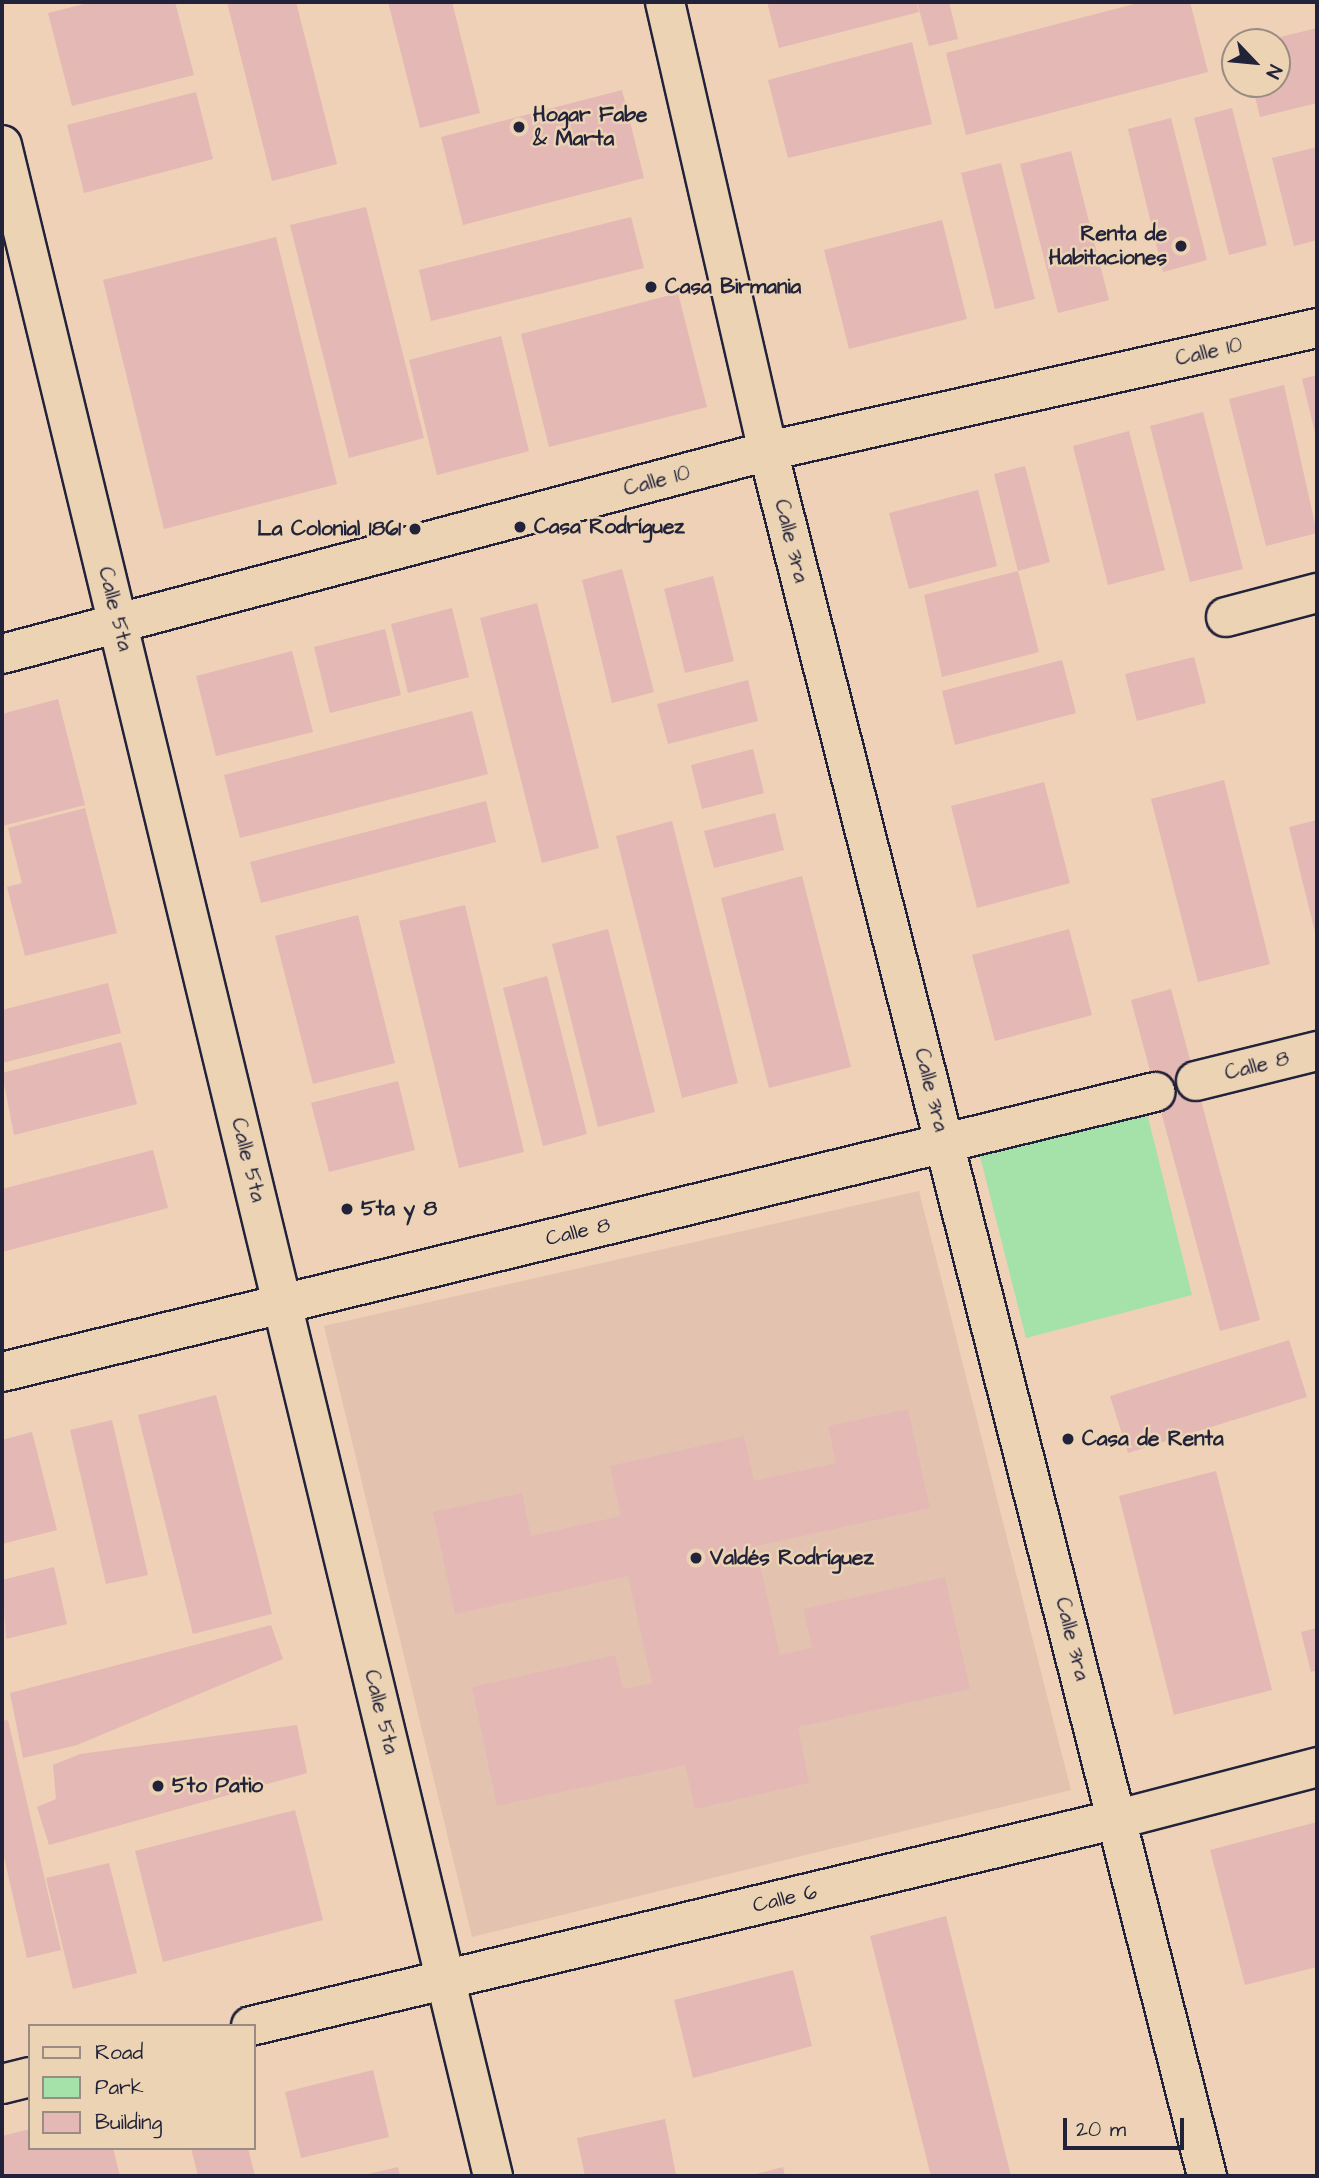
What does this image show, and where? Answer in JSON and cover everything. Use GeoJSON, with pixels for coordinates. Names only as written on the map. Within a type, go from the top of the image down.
{"type":"FeatureCollection","features":[{"type":"Feature","properties":{"kind":"street","name":"Calle 3ra"},"geometry":{"type":"LineString","coordinates":[[665,2],[768,451],[1207,2176]]}},
{"type":"Feature","properties":{"kind":"street","name":"Calle 5ta"},"geometry":{"type":"LineString","coordinates":[[2,145],[493,2176]]}},
{"type":"Feature","properties":{"kind":"street","name":"Calle 10"},"geometry":{"type":"LineString","coordinates":[[2,654],[768,451],[1317,328]]}},
{"type":"Feature","properties":{"kind":"street"},"geometry":{"type":"LineString","coordinates":[[1226,617],[1317,593]]}},
{"type":"Feature","properties":{"kind":"street","name":"Calle 8"},"geometry":{"type":"LineString","coordinates":[[1196,1081],[1317,1051]]}},
{"type":"Feature","properties":{"kind":"street","name":"Calle 8"},"geometry":{"type":"LineString","coordinates":[[2,1373],[282,1301],[945,1145],[1155,1092]]}},
{"type":"Feature","properties":{"kind":"street","name":"Calle 6"},"geometry":{"type":"LineString","coordinates":[[256,2025],[1118,1819],[1317,1767]]}},
{"type":"Feature","properties":{"kind":"street"},"geometry":{"type":"LineString","coordinates":[[2,2084],[28,2078]]}},
{"type":"Feature","properties":{"kind":"shaded area","name":"Valdés Rodríguez"},"geometry":{"type":"Polygon","coordinates":[[[919,1191],[1071,1790],[472,1937],[324,1326],[919,1191]]]}},
{"type":"Feature","properties":{"kind":"green space"},"geometry":{"type":"Polygon","coordinates":[[[1147,1113],[1192,1295],[1026,1338],[980,1156],[1147,1113]]]}},
{"type":"Feature","properties":{"kind":"building"},"geometry":{"type":"Polygon","coordinates":[[[92,2],[175,2],[194,75],[72,106],[48,13],[92,2]]]}},
{"type":"Feature","properties":{"kind":"building"},"geometry":{"type":"Polygon","coordinates":[[[227,2],[296,2],[337,164],[272,181],[227,2]]]}},
{"type":"Feature","properties":{"kind":"building"},"geometry":{"type":"Polygon","coordinates":[[[388,2],[452,2],[480,113],[420,128],[388,2]]]}},
{"type":"Feature","properties":{"kind":"building"},"geometry":{"type":"Polygon","coordinates":[[[767,2],[916,2],[919,12],[779,48],[767,2]]]}},
{"type":"Feature","properties":{"kind":"building"},"geometry":{"type":"Polygon","coordinates":[[[917,2],[949,2],[958,39],[929,46],[917,2]]]}},
{"type":"Feature","properties":{"kind":"building"},"geometry":{"type":"Polygon","coordinates":[[[1142,2],[1190,2],[1208,72],[966,135],[946,53],[1142,2]]]}},
{"type":"Feature","properties":{"kind":"building"},"geometry":{"type":"Polygon","coordinates":[[[1317,28],[1317,103],[1260,117],[1255,98],[1291,98],[1291,34],[1317,28]]]}},
{"type":"Feature","properties":{"kind":"building"},"geometry":{"type":"Polygon","coordinates":[[[912,42],[932,124],[788,158],[768,80],[912,42]]]}},
{"type":"Feature","properties":{"kind":"building"},"geometry":{"type":"Polygon","coordinates":[[[622,90],[644,178],[463,225],[441,137],[622,90]]]}},
{"type":"Feature","properties":{"kind":"building"},"geometry":{"type":"Polygon","coordinates":[[[196,92],[213,159],[84,193],[67,125],[196,92]]]}},
{"type":"Feature","properties":{"kind":"building"},"geometry":{"type":"Polygon","coordinates":[[[1232,108],[1267,245],[1229,255],[1194,118],[1232,108]]]}},
{"type":"Feature","properties":{"kind":"building"},"geometry":{"type":"Polygon","coordinates":[[[1171,118],[1207,260],[1163,272],[1128,129],[1171,118]]]}},
{"type":"Feature","properties":{"kind":"building"},"geometry":{"type":"Polygon","coordinates":[[[1317,147],[1317,240],[1294,246],[1272,158],[1317,147]]]}},
{"type":"Feature","properties":{"kind":"building"},"geometry":{"type":"Polygon","coordinates":[[[1071,151],[1109,300],[1058,313],[1020,164],[1071,151]]]}},
{"type":"Feature","properties":{"kind":"building"},"geometry":{"type":"Polygon","coordinates":[[[1001,163],[1035,299],[995,309],[961,173],[1001,163]]]}},
{"type":"Feature","properties":{"kind":"building"},"geometry":{"type":"Polygon","coordinates":[[[366,207],[424,438],[349,458],[290,225],[366,207]]]}},
{"type":"Feature","properties":{"kind":"building"},"geometry":{"type":"Polygon","coordinates":[[[631,217],[644,268],[431,321],[419,270],[631,217]]]}},
{"type":"Feature","properties":{"kind":"building"},"geometry":{"type":"Polygon","coordinates":[[[942,220],[967,319],[849,349],[824,250],[942,220]]]}},
{"type":"Feature","properties":{"kind":"building"},"geometry":{"type":"Polygon","coordinates":[[[276,237],[337,484],[164,529],[103,280],[276,237]]]}},
{"type":"Feature","properties":{"kind":"building"},"geometry":{"type":"Polygon","coordinates":[[[678,293],[707,407],[549,447],[521,334],[678,293]]]}},
{"type":"Feature","properties":{"kind":"building"},"geometry":{"type":"Polygon","coordinates":[[[501,336],[529,451],[437,475],[409,360],[501,336]]]}},
{"type":"Feature","properties":{"kind":"building"},"geometry":{"type":"Polygon","coordinates":[[[1317,375],[1317,437],[1316,437],[1302,379],[1317,375]]]}},
{"type":"Feature","properties":{"kind":"building"},"geometry":{"type":"Polygon","coordinates":[[[1284,385],[1317,533],[1266,546],[1229,399],[1284,385]]]}},
{"type":"Feature","properties":{"kind":"building"},"geometry":{"type":"Polygon","coordinates":[[[1203,412],[1243,569],[1190,582],[1150,426],[1203,412]]]}},
{"type":"Feature","properties":{"kind":"building"},"geometry":{"type":"Polygon","coordinates":[[[1129,431],[1165,570],[1108,585],[1073,446],[1129,431]]]}},
{"type":"Feature","properties":{"kind":"building"},"geometry":{"type":"Polygon","coordinates":[[[1025,466],[1050,562],[1018,571],[994,474],[1025,466]]]}},
{"type":"Feature","properties":{"kind":"building"},"geometry":{"type":"Polygon","coordinates":[[[978,490],[997,566],[909,589],[889,513],[978,490]]]}},
{"type":"Feature","properties":{"kind":"building"},"geometry":{"type":"Polygon","coordinates":[[[622,569],[654,692],[612,703],[582,580],[622,569]]]}},
{"type":"Feature","properties":{"kind":"building"},"geometry":{"type":"Polygon","coordinates":[[[1018,571],[1039,652],[942,677],[924,595],[1018,571]]]}},
{"type":"Feature","properties":{"kind":"building"},"geometry":{"type":"Polygon","coordinates":[[[713,576],[734,661],[685,673],[664,589],[713,576]]]}},
{"type":"Feature","properties":{"kind":"building"},"geometry":{"type":"Polygon","coordinates":[[[537,603],[599,848],[542,863],[480,618],[537,603]]]}},
{"type":"Feature","properties":{"kind":"building"},"geometry":{"type":"Polygon","coordinates":[[[452,608],[469,677],[408,693],[391,624],[452,608]]]}},
{"type":"Feature","properties":{"kind":"building"},"geometry":{"type":"Polygon","coordinates":[[[385,629],[401,695],[330,713],[314,647],[385,629]]]}},
{"type":"Feature","properties":{"kind":"building"},"geometry":{"type":"Polygon","coordinates":[[[292,651],[313,732],[216,756],[196,676],[292,651]]]}},
{"type":"Feature","properties":{"kind":"building"},"geometry":{"type":"Polygon","coordinates":[[[1194,657],[1206,703],[1137,721],[1125,674],[1194,657]]]}},
{"type":"Feature","properties":{"kind":"building"},"geometry":{"type":"Polygon","coordinates":[[[1062,660],[1076,713],[955,745],[942,691],[1062,660]]]}},
{"type":"Feature","properties":{"kind":"building"},"geometry":{"type":"Polygon","coordinates":[[[748,680],[758,721],[668,744],[657,704],[748,680]]]}},
{"type":"Feature","properties":{"kind":"building"},"geometry":{"type":"Polygon","coordinates":[[[58,699],[85,805],[2,826],[2,714],[58,699]]]}},
{"type":"Feature","properties":{"kind":"building"},"geometry":{"type":"Polygon","coordinates":[[[472,711],[488,774],[240,838],[224,775],[472,711]]]}},
{"type":"Feature","properties":{"kind":"building"},"geometry":{"type":"Polygon","coordinates":[[[753,749],[764,793],[702,809],[691,765],[753,749]]]}},
{"type":"Feature","properties":{"kind":"building"},"geometry":{"type":"Polygon","coordinates":[[[1224,780],[1270,964],[1198,982],[1151,799],[1224,780]]]}},
{"type":"Feature","properties":{"kind":"building"},"geometry":{"type":"Polygon","coordinates":[[[1044,782],[1070,883],[977,908],[951,806],[1044,782]]]}},
{"type":"Feature","properties":{"kind":"building"},"geometry":{"type":"Polygon","coordinates":[[[486,801],[496,842],[261,903],[250,862],[486,801]]]}},
{"type":"Feature","properties":{"kind":"building"},"geometry":{"type":"Polygon","coordinates":[[[85,808],[117,933],[25,956],[7,887],[22,883],[8,828],[85,808]]]}},
{"type":"Feature","properties":{"kind":"building"},"geometry":{"type":"Polygon","coordinates":[[[775,813],[784,850],[714,868],[704,831],[775,813]]]}},
{"type":"Feature","properties":{"kind":"building"},"geometry":{"type":"Polygon","coordinates":[[[1317,820],[1317,936],[1316,936],[1289,827],[1317,820]]]}},
{"type":"Feature","properties":{"kind":"building"},"geometry":{"type":"Polygon","coordinates":[[[672,821],[738,1083],[682,1098],[616,836],[672,821]]]}},
{"type":"Feature","properties":{"kind":"building"},"geometry":{"type":"Polygon","coordinates":[[[802,876],[851,1067],[769,1088],[721,898],[802,876]]]}},
{"type":"Feature","properties":{"kind":"building"},"geometry":{"type":"Polygon","coordinates":[[[465,905],[524,1152],[459,1168],[399,921],[465,905]]]}},
{"type":"Feature","properties":{"kind":"building"},"geometry":{"type":"Polygon","coordinates":[[[358,915],[395,1063],[313,1084],[275,936],[358,915]]]}},
{"type":"Feature","properties":{"kind":"building"},"geometry":{"type":"Polygon","coordinates":[[[608,929],[655,1112],[598,1127],[552,944],[608,929]]]}},
{"type":"Feature","properties":{"kind":"building"},"geometry":{"type":"Polygon","coordinates":[[[1069,929],[1092,1015],[995,1041],[972,955],[1069,929]]]}},
{"type":"Feature","properties":{"kind":"building"},"geometry":{"type":"Polygon","coordinates":[[[547,976],[587,1134],[543,1146],[503,988],[547,976]]]}},
{"type":"Feature","properties":{"kind":"building"},"geometry":{"type":"Polygon","coordinates":[[[108,983],[121,1033],[2,1063],[2,1010],[108,983]]]}},
{"type":"Feature","properties":{"kind":"building"},"geometry":{"type":"Polygon","coordinates":[[[1171,989],[1260,1320],[1220,1331],[1131,1000],[1171,989]]]}},
{"type":"Feature","properties":{"kind":"building"},"geometry":{"type":"Polygon","coordinates":[[[121,1042],[137,1104],[14,1135],[2,1073],[121,1042]]]}},
{"type":"Feature","properties":{"kind":"building"},"geometry":{"type":"Polygon","coordinates":[[[398,1081],[415,1150],[329,1172],[311,1103],[398,1081]]]}},
{"type":"Feature","properties":{"kind":"building"},"geometry":{"type":"Polygon","coordinates":[[[153,1150],[168,1208],[2,1252],[2,1189],[153,1150]]]}},
{"type":"Feature","properties":{"kind":"building"},"geometry":{"type":"Polygon","coordinates":[[[1289,1340],[1307,1397],[1128,1453],[1110,1396],[1289,1340]]]}},
{"type":"Feature","properties":{"kind":"building"},"geometry":{"type":"Polygon","coordinates":[[[216,1395],[272,1614],[193,1634],[138,1415],[216,1395]]]}},
{"type":"Feature","properties":{"kind":"building"},"geometry":{"type":"Polygon","coordinates":[[[908,1409],[930,1508],[756,1546],[780,1655],[812,1648],[803,1609],[945,1577],[970,1689],[798,1727],[809,1783],[695,1809],[685,1765],[497,1806],[472,1687],[615,1655],[623,1689],[652,1683],[628,1576],[455,1614],[433,1512],[522,1493],[531,1536],[621,1516],[610,1466],[744,1436],[754,1481],[836,1463],[828,1426],[908,1409]]]}},
{"type":"Feature","properties":{"kind":"building"},"geometry":{"type":"Polygon","coordinates":[[[112,1420],[148,1575],[106,1584],[70,1430],[112,1420]]]}},
{"type":"Feature","properties":{"kind":"building"},"geometry":{"type":"Polygon","coordinates":[[[32,1432],[57,1530],[2,1544],[2,1440],[32,1432]]]}},
{"type":"Feature","properties":{"kind":"building"},"geometry":{"type":"Polygon","coordinates":[[[1216,1471],[1272,1690],[1174,1715],[1119,1496],[1216,1471]]]}},
{"type":"Feature","properties":{"kind":"building"},"geometry":{"type":"Polygon","coordinates":[[[54,1567],[67,1624],[6,1639],[2,1580],[54,1567]]]}},
{"type":"Feature","properties":{"kind":"building","name":"5to Patio"},"geometry":{"type":"Polygon","coordinates":[[[271,1625],[283,1659],[77,1745],[23,1758],[10,1693],[271,1625]]]}},
{"type":"Feature","properties":{"kind":"building"},"geometry":{"type":"Polygon","coordinates":[[[1317,1628],[1317,1670],[1311,1672],[1301,1632],[1317,1628]]]}},
{"type":"Feature","properties":{"kind":"building"},"geometry":{"type":"Polygon","coordinates":[[[8,1720],[61,1950],[27,1958],[2,1848],[2,1721],[8,1720]]]}},
{"type":"Feature","properties":{"kind":"building","name":"5to Patio"},"geometry":{"type":"Polygon","coordinates":[[[297,1725],[307,1773],[49,1845],[37,1807],[56,1799],[53,1765],[80,1754],[297,1725]]]}},
{"type":"Feature","properties":{"kind":"building"},"geometry":{"type":"Polygon","coordinates":[[[295,1810],[323,1920],[163,1962],[135,1851],[295,1810]]]}},
{"type":"Feature","properties":{"kind":"building"},"geometry":{"type":"Polygon","coordinates":[[[1317,1822],[1317,1967],[1245,1985],[1210,1850],[1317,1822]]]}},
{"type":"Feature","properties":{"kind":"building"},"geometry":{"type":"Polygon","coordinates":[[[109,1863],[137,1973],[73,1989],[46,1878],[109,1863]]]}},
{"type":"Feature","properties":{"kind":"building"},"geometry":{"type":"Polygon","coordinates":[[[946,1916],[1011,2176],[931,2176],[870,1936],[946,1916]]]}},
{"type":"Feature","properties":{"kind":"building"},"geometry":{"type":"Polygon","coordinates":[[[793,1970],[812,2046],[693,2078],[674,2000],[793,1970]]]}},
{"type":"Feature","properties":{"kind":"building"},"geometry":{"type":"Polygon","coordinates":[[[373,2070],[389,2137],[301,2158],[285,2092],[373,2070]]]}},
{"type":"Feature","properties":{"kind":"building"},"geometry":{"type":"Polygon","coordinates":[[[665,2119],[676,2175],[585,2176],[577,2138],[665,2119]]]}},
{"type":"Feature","properties":{"kind":"building"},"geometry":{"type":"Polygon","coordinates":[[[28,2130],[28,2150],[114,2150],[120,2176],[2,2176],[2,2136],[28,2130]]]}},
{"type":"Feature","properties":{"kind":"building"},"geometry":{"type":"Polygon","coordinates":[[[192,2150],[248,2150],[255,2176],[198,2176],[192,2150]]]}},
{"type":"Feature","properties":{"kind":"building"},"geometry":{"type":"Polygon","coordinates":[[[398,2167],[400,2176],[364,2175],[398,2167]]]}},
{"type":"Feature","properties":{"kind":"building"},"geometry":{"type":"Polygon","coordinates":[[[783,2167],[785,2176],[752,2175],[783,2167]]]}},
{"type":"Feature","properties":{"kind":"place","name":"Hogar Fabe & Marta"},"geometry":{"type":"Point","coordinates":[519,127]}},
{"type":"Feature","properties":{"kind":"place","name":"Renta de Habitaciones"},"geometry":{"type":"Point","coordinates":[1181,246]}},
{"type":"Feature","properties":{"kind":"place","name":"Casa Birmania"},"geometry":{"type":"Point","coordinates":[651,287]}},
{"type":"Feature","properties":{"kind":"place","name":"Casa Rodríguez"},"geometry":{"type":"Point","coordinates":[520,527]}},
{"type":"Feature","properties":{"kind":"place","name":"La Colonial 1861"},"geometry":{"type":"Point","coordinates":[415,529]}},
{"type":"Feature","properties":{"kind":"place","name":"5ta y 8"},"geometry":{"type":"Point","coordinates":[347,1209]}},
{"type":"Feature","properties":{"kind":"place","name":"Casa de Renta"},"geometry":{"type":"Point","coordinates":[1068,1439]}},
{"type":"Feature","properties":{"kind":"place","name":"Valdés Rodríguez"},"geometry":{"type":"Point","coordinates":[696,1558]}},
{"type":"Feature","properties":{"kind":"place","name":"5to Patio"},"geometry":{"type":"Point","coordinates":[158,1786]}}]}
